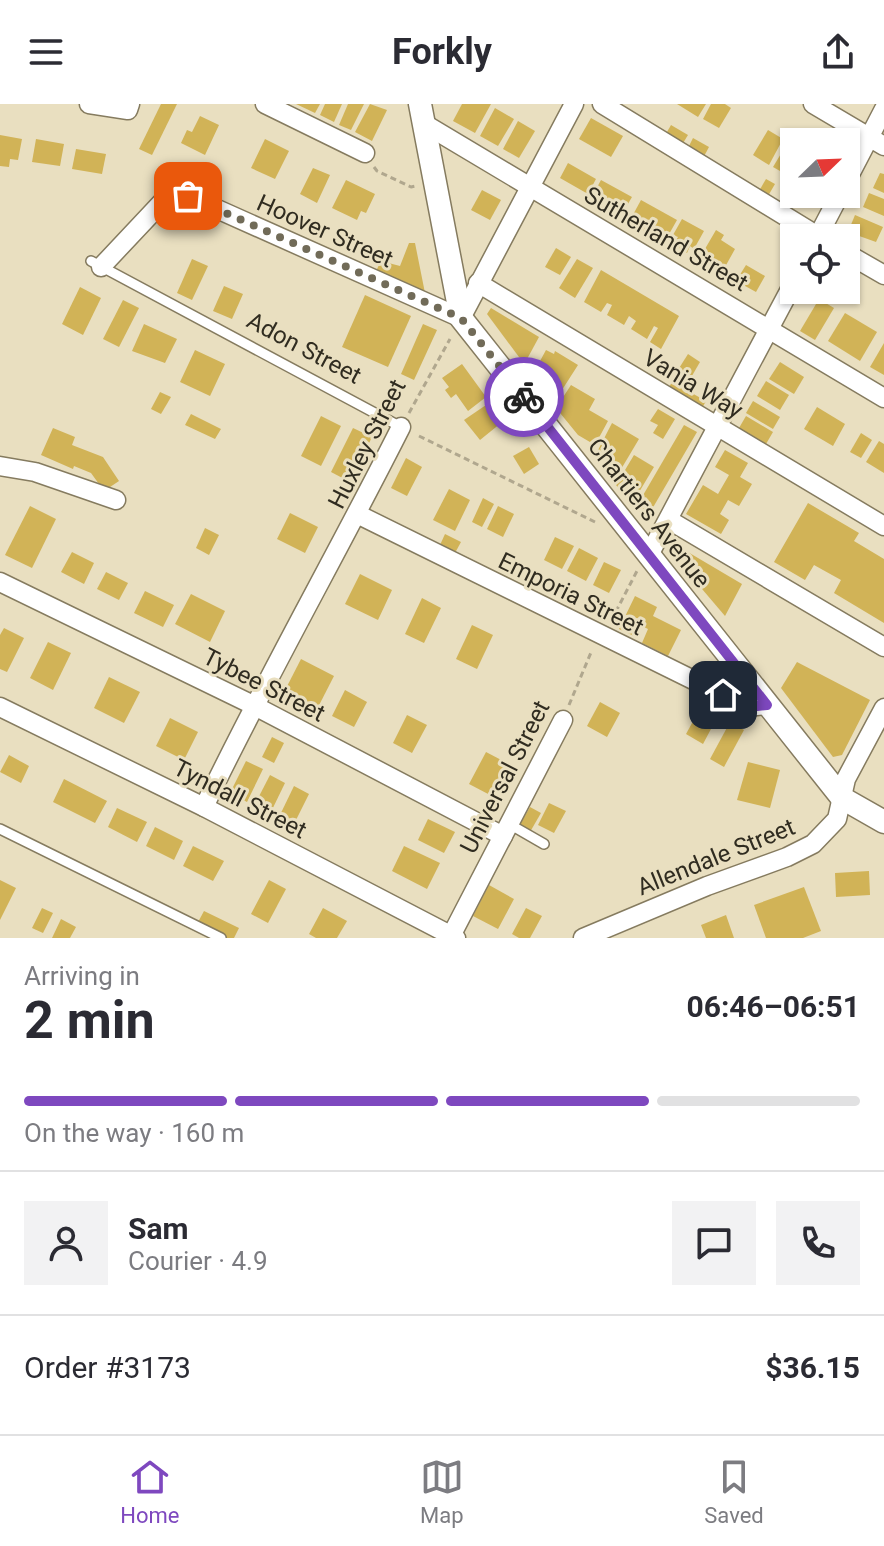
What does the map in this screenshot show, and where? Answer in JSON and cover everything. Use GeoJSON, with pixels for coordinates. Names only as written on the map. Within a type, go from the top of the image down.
{"type":"FeatureCollection","features":[{"type":"Feature","properties":{"kind":"street"},"geometry":{"type":"LineString","coordinates":[[89,104],[129,107]]}},
{"type":"Feature","properties":{"kind":"street"},"geometry":{"type":"LineString","coordinates":[[265,104],[365,153]]}},
{"type":"Feature","properties":{"kind":"street"},"geometry":{"type":"LineString","coordinates":[[461,318],[574,104]]}},
{"type":"Feature","properties":{"kind":"street"},"geometry":{"type":"LineString","coordinates":[[602,104],[798,224]]}},
{"type":"Feature","properties":{"kind":"street"},"geometry":{"type":"LineString","coordinates":[[813,104],[877,142]]}},
{"type":"Feature","properties":{"kind":"street"},"geometry":{"type":"LineString","coordinates":[[860,164],[877,142],[884,109]]}},
{"type":"Feature","properties":{"kind":"street","name":"Sutherland Street"},"geometry":{"type":"LineString","coordinates":[[422,114],[529,188],[884,398]]}},
{"type":"Feature","properties":{"kind":"street","name":"Chartiers Avenue"},"geometry":{"type":"LineString","coordinates":[[422,114],[461,318],[842,798],[884,822]]}},
{"type":"Feature","properties":{"kind":"street","name":"Hoover Street"},"geometry":{"type":"LineString","coordinates":[[96,264],[165,199],[188,196],[461,318]]}},
{"type":"Feature","properties":{"kind":"street"},"geometry":{"type":"LineString","coordinates":[[860,261],[884,275]]}},
{"type":"Feature","properties":{"kind":"street","name":"Vania Way"},"geometry":{"type":"LineString","coordinates":[[478,283],[884,526]]}},
{"type":"Feature","properties":{"kind":"street"},"geometry":{"type":"LineString","coordinates":[[649,555],[783,304]]}},
{"type":"Feature","properties":{"kind":"street","name":"Huxley Street"},"geometry":{"type":"LineString","coordinates":[[204,807],[253,705],[401,427]]}},
{"type":"Feature","properties":{"kind":"street"},"geometry":{"type":"LineString","coordinates":[[0,466],[35,472],[116,500]]}},
{"type":"Feature","properties":{"kind":"street","name":"Emporia Street"},"geometry":{"type":"LineString","coordinates":[[357,514],[748,707],[767,705]]}},
{"type":"Feature","properties":{"kind":"street"},"geometry":{"type":"LineString","coordinates":[[669,520],[884,647]]}},
{"type":"Feature","properties":{"kind":"street","name":"Tybee Street"},"geometry":{"type":"LineString","coordinates":[[0,582],[506,830]]}},
{"type":"Feature","properties":{"kind":"street","name":"Tyndall Street"},"geometry":{"type":"LineString","coordinates":[[0,707],[204,807],[453,937]]}},
{"type":"Feature","properties":{"kind":"street","name":"Allendale Street"},"geometry":{"type":"LineString","coordinates":[[583,938],[813,844],[837,819],[846,779],[884,708]]}},
{"type":"Feature","properties":{"kind":"street","name":"Universal Street"},"geometry":{"type":"LineString","coordinates":[[453,937],[563,720]]}},
{"type":"Feature","properties":{"kind":"lane","name":"Adon Street"},"geometry":{"type":"LineString","coordinates":[[96,264],[401,427]]}},
{"type":"Feature","properties":{"kind":"lane"},"geometry":{"type":"LineString","coordinates":[[0,829],[221,938]]}},
{"type":"Feature","properties":{"kind":"lane","name":"Tybee Street"},"geometry":{"type":"LineString","coordinates":[[506,830],[544,844]]}},
{"type":"Feature","properties":{"kind":"path"},"geometry":{"type":"LineString","coordinates":[[365,153],[377,171],[411,187],[435,183]]}},
{"type":"Feature","properties":{"kind":"path","name":"Huxley Street"},"geometry":{"type":"LineString","coordinates":[[401,427],[461,318]]}},
{"type":"Feature","properties":{"kind":"path"},"geometry":{"type":"LineString","coordinates":[[401,427],[604,526],[617,516]]}},
{"type":"Feature","properties":{"kind":"path","name":"Universal Street"},"geometry":{"type":"LineString","coordinates":[[563,720],[598,635],[608,628],[637,570],[649,555]]}},
{"type":"Feature","properties":{"kind":"building"},"geometry":{"type":"Polygon","coordinates":[[[161,104],[177,104],[152,155],[139,149],[161,104]]]}},
{"type":"Feature","properties":{"kind":"building"},"geometry":{"type":"Polygon","coordinates":[[[296,104],[320,104],[315,113],[296,104]]]}},
{"type":"Feature","properties":{"kind":"building"},"geometry":{"type":"Polygon","coordinates":[[[325,104],[342,104],[334,122],[320,115],[325,104]]]}},
{"type":"Feature","properties":{"kind":"building"},"geometry":{"type":"Polygon","coordinates":[[[348,104],[364,104],[351,130],[339,125],[348,104]]]}},
{"type":"Feature","properties":{"kind":"building"},"geometry":{"type":"Polygon","coordinates":[[[370,104],[387,110],[372,141],[355,132],[370,104]]]}},
{"type":"Feature","properties":{"kind":"building"},"geometry":{"type":"Polygon","coordinates":[[[462,104],[491,104],[475,133],[453,121],[462,104]]]}},
{"type":"Feature","properties":{"kind":"building"},"geometry":{"type":"Polygon","coordinates":[[[677,104],[706,104],[698,117],[677,104]]]}},
{"type":"Feature","properties":{"kind":"building"},"geometry":{"type":"Polygon","coordinates":[[[711,104],[725,104],[731,108],[719,128],[703,119],[711,104]]]}},
{"type":"Feature","properties":{"kind":"building"},"geometry":{"type":"Polygon","coordinates":[[[495,108],[514,119],[498,146],[480,136],[495,108]]]}},
{"type":"Feature","properties":{"kind":"building"},"geometry":{"type":"Polygon","coordinates":[[[200,116],[219,125],[205,155],[181,143],[187,130],[192,132],[200,116]]]}},
{"type":"Feature","properties":{"kind":"building"},"geometry":{"type":"Polygon","coordinates":[[[591,118],[623,136],[611,157],[579,139],[591,118]]]}},
{"type":"Feature","properties":{"kind":"building"},"geometry":{"type":"Polygon","coordinates":[[[518,121],[535,131],[519,158],[503,149],[518,121]]]}},
{"type":"Feature","properties":{"kind":"building"},"geometry":{"type":"Polygon","coordinates":[[[671,125],[688,135],[680,148],[663,139],[671,125]]]}},
{"type":"Feature","properties":{"kind":"building"},"geometry":{"type":"Polygon","coordinates":[[[768,130],[780,137],[780,145],[769,165],[753,155],[768,130]]]}},
{"type":"Feature","properties":{"kind":"building"},"geometry":{"type":"Polygon","coordinates":[[[0,135],[22,139],[18,160],[10,159],[9,167],[0,166],[0,135]]]}},
{"type":"Feature","properties":{"kind":"building"},"geometry":{"type":"Polygon","coordinates":[[[693,138],[709,147],[702,160],[686,152],[693,138]]]}},
{"type":"Feature","properties":{"kind":"building"},"geometry":{"type":"Polygon","coordinates":[[[36,139],[64,144],[60,166],[32,162],[36,139]]]}},
{"type":"Feature","properties":{"kind":"building"},"geometry":{"type":"Polygon","coordinates":[[[265,139],[289,151],[275,179],[251,168],[265,139]]]}},
{"type":"Feature","properties":{"kind":"building"},"geometry":{"type":"Polygon","coordinates":[[[76,149],[106,154],[102,174],[72,169],[76,149]]]}},
{"type":"Feature","properties":{"kind":"building"},"geometry":{"type":"Polygon","coordinates":[[[780,155],[780,171],[773,167],[780,155]]]}},
{"type":"Feature","properties":{"kind":"building"},"geometry":{"type":"Polygon","coordinates":[[[568,163],[596,179],[588,194],[560,178],[568,163]]]}},
{"type":"Feature","properties":{"kind":"building"},"geometry":{"type":"Polygon","coordinates":[[[313,168],[330,175],[317,203],[300,194],[313,168]]]}},
{"type":"Feature","properties":{"kind":"building"},"geometry":{"type":"Polygon","coordinates":[[[880,173],[884,174],[884,193],[873,188],[880,173]]]}},
{"type":"Feature","properties":{"kind":"building"},"geometry":{"type":"Polygon","coordinates":[[[766,179],[775,184],[768,196],[759,191],[766,179]]]}},
{"type":"Feature","properties":{"kind":"building"},"geometry":{"type":"Polygon","coordinates":[[[346,180],[375,194],[366,213],[361,211],[357,220],[332,208],[346,180]]]}},
{"type":"Feature","properties":{"kind":"building"},"geometry":{"type":"Polygon","coordinates":[[[601,180],[632,197],[622,214],[604,203],[601,209],[589,202],[601,180]]]}},
{"type":"Feature","properties":{"kind":"building"},"geometry":{"type":"Polygon","coordinates":[[[482,190],[501,200],[490,220],[471,210],[482,190]]]}},
{"type":"Feature","properties":{"kind":"building"},"geometry":{"type":"Polygon","coordinates":[[[869,193],[884,199],[884,216],[863,207],[869,193]]]}},
{"type":"Feature","properties":{"kind":"building"},"geometry":{"type":"Polygon","coordinates":[[[641,200],[677,220],[664,243],[629,222],[641,200]]]}},
{"type":"Feature","properties":{"kind":"building"},"geometry":{"type":"Polygon","coordinates":[[[855,215],[883,227],[876,242],[860,236],[860,224],[851,224],[855,215]]]}},
{"type":"Feature","properties":{"kind":"building"},"geometry":{"type":"Polygon","coordinates":[[[682,219],[704,231],[694,249],[690,246],[687,253],[673,245],[678,237],[673,235],[682,219]]]}},
{"type":"Feature","properties":{"kind":"building"},"geometry":{"type":"Polygon","coordinates":[[[716,230],[724,235],[721,240],[735,249],[725,267],[702,254],[716,230]]]}},
{"type":"Feature","properties":{"kind":"building"},"geometry":{"type":"Polygon","coordinates":[[[409,243],[415,243],[426,298],[375,273],[381,261],[400,266],[409,243]]]}},
{"type":"Feature","properties":{"kind":"building"},"geometry":{"type":"Polygon","coordinates":[[[556,248],[571,257],[560,275],[545,267],[556,248]]]}},
{"type":"Feature","properties":{"kind":"building"},"geometry":{"type":"Polygon","coordinates":[[[192,259],[208,266],[192,300],[177,293],[192,259]]]}},
{"type":"Feature","properties":{"kind":"building"},"geometry":{"type":"Polygon","coordinates":[[[577,259],[593,268],[575,298],[559,288],[577,259]]]}},
{"type":"Feature","properties":{"kind":"building"},"geometry":{"type":"Polygon","coordinates":[[[746,265],[765,276],[756,292],[736,281],[746,265]]]}},
{"type":"Feature","properties":{"kind":"building"},"geometry":{"type":"Polygon","coordinates":[[[601,270],[679,316],[661,349],[650,342],[658,328],[654,326],[647,339],[631,329],[636,321],[629,316],[624,325],[607,315],[612,305],[607,303],[601,312],[584,302],[601,270]]]}},
{"type":"Feature","properties":{"kind":"building"},"geometry":{"type":"Polygon","coordinates":[[[224,286],[243,294],[232,319],[213,311],[224,286]]]}},
{"type":"Feature","properties":{"kind":"building"},"geometry":{"type":"Polygon","coordinates":[[[80,287],[101,298],[83,335],[62,324],[80,287]]]}},
{"type":"Feature","properties":{"kind":"building"},"geometry":{"type":"Polygon","coordinates":[[[365,295],[411,316],[388,367],[342,347],[365,295]]]}},
{"type":"Feature","properties":{"kind":"building"},"geometry":{"type":"Polygon","coordinates":[[[123,300],[139,308],[119,347],[103,339],[123,300]]]}},
{"type":"Feature","properties":{"kind":"building"},"geometry":{"type":"Polygon","coordinates":[[[816,304],[827,304],[834,308],[815,340],[800,331],[816,304]]]}},
{"type":"Feature","properties":{"kind":"building"},"geometry":{"type":"Polygon","coordinates":[[[491,308],[539,337],[526,361],[519,357],[487,314],[491,308]]]}},
{"type":"Feature","properties":{"kind":"building"},"geometry":{"type":"Polygon","coordinates":[[[845,313],[877,332],[860,361],[828,341],[845,313]]]}},
{"type":"Feature","properties":{"kind":"building"},"geometry":{"type":"Polygon","coordinates":[[[144,324],[177,339],[165,363],[132,351],[144,324]]]}},
{"type":"Feature","properties":{"kind":"building"},"geometry":{"type":"Polygon","coordinates":[[[423,324],[437,330],[414,380],[401,374],[423,324]]]}},
{"type":"Feature","properties":{"kind":"building"},"geometry":{"type":"Polygon","coordinates":[[[884,343],[884,375],[870,367],[884,343]]]}},
{"type":"Feature","properties":{"kind":"building"},"geometry":{"type":"Polygon","coordinates":[[[195,350],[225,364],[210,396],[180,382],[195,350]]]}},
{"type":"Feature","properties":{"kind":"building"},"geometry":{"type":"Polygon","coordinates":[[[546,350],[554,354],[555,351],[578,365],[553,404],[536,383],[540,378],[533,374],[546,350]]]}},
{"type":"Feature","properties":{"kind":"building"},"geometry":{"type":"Polygon","coordinates":[[[688,354],[700,362],[689,381],[676,373],[688,354]]]}},
{"type":"Feature","properties":{"kind":"building"},"geometry":{"type":"Polygon","coordinates":[[[780,362],[804,377],[794,394],[769,379],[780,362]]]}},
{"type":"Feature","properties":{"kind":"building"},"geometry":{"type":"Polygon","coordinates":[[[462,364],[486,397],[468,411],[456,394],[451,398],[445,390],[449,387],[442,378],[462,364]]]}},
{"type":"Feature","properties":{"kind":"building"},"geometry":{"type":"Polygon","coordinates":[[[766,381],[789,395],[780,410],[757,396],[766,381]]]}},
{"type":"Feature","properties":{"kind":"building"},"geometry":{"type":"Polygon","coordinates":[[[672,382],[706,401],[701,410],[667,391],[672,382]]]}},
{"type":"Feature","properties":{"kind":"building"},"geometry":{"type":"Polygon","coordinates":[[[571,385],[595,399],[589,410],[608,421],[595,445],[578,435],[556,408],[571,385]]]}},
{"type":"Feature","properties":{"kind":"building"},"geometry":{"type":"Polygon","coordinates":[[[160,392],[171,397],[161,414],[151,409],[160,392]]]}},
{"type":"Feature","properties":{"kind":"building"},"geometry":{"type":"Polygon","coordinates":[[[753,401],[780,417],[773,429],[746,413],[753,401]]]}},
{"type":"Feature","properties":{"kind":"building"},"geometry":{"type":"Polygon","coordinates":[[[486,405],[501,423],[480,440],[464,420],[486,405]]]}},
{"type":"Feature","properties":{"kind":"building"},"geometry":{"type":"Polygon","coordinates":[[[817,407],[845,424],[833,446],[804,429],[817,407]]]}},
{"type":"Feature","properties":{"kind":"building"},"geometry":{"type":"Polygon","coordinates":[[[658,409],[675,419],[663,439],[653,433],[658,425],[650,421],[658,409]]]}},
{"type":"Feature","properties":{"kind":"building"},"geometry":{"type":"Polygon","coordinates":[[[191,414],[221,429],[215,439],[185,425],[191,414]]]}},
{"type":"Feature","properties":{"kind":"building"},"geometry":{"type":"Polygon","coordinates":[[[321,416],[341,426],[321,466],[301,456],[321,416]]]}},
{"type":"Feature","properties":{"kind":"building"},"geometry":{"type":"Polygon","coordinates":[[[746,416],[773,432],[766,444],[739,428],[746,416]]]}},
{"type":"Feature","properties":{"kind":"building"},"geometry":{"type":"Polygon","coordinates":[[[612,423],[639,439],[614,481],[595,456],[612,423]]]}},
{"type":"Feature","properties":{"kind":"building"},"geometry":{"type":"Polygon","coordinates":[[[684,425],[697,432],[648,516],[635,509],[684,425]]]}},
{"type":"Feature","properties":{"kind":"building"},"geometry":{"type":"Polygon","coordinates":[[[53,428],[75,437],[72,445],[103,457],[119,481],[104,491],[91,473],[41,455],[53,428]]]}},
{"type":"Feature","properties":{"kind":"building"},"geometry":{"type":"Polygon","coordinates":[[[353,428],[372,437],[350,482],[331,472],[353,428]]]}},
{"type":"Feature","properties":{"kind":"building"},"geometry":{"type":"Polygon","coordinates":[[[861,433],[872,440],[861,458],[850,452],[861,433]]]}},
{"type":"Feature","properties":{"kind":"building"},"geometry":{"type":"Polygon","coordinates":[[[879,441],[884,444],[884,473],[866,462],[879,441]]]}},
{"type":"Feature","properties":{"kind":"building"},"geometry":{"type":"Polygon","coordinates":[[[529,447],[539,464],[524,474],[513,456],[529,447]]]}},
{"type":"Feature","properties":{"kind":"building"},"geometry":{"type":"Polygon","coordinates":[[[725,450],[748,463],[740,477],[752,484],[739,506],[728,500],[720,514],[729,520],[721,534],[686,514],[703,485],[718,494],[729,475],[715,467],[725,450]]]}},
{"type":"Feature","properties":{"kind":"building"},"geometry":{"type":"Polygon","coordinates":[[[634,455],[654,467],[632,504],[616,485],[634,455]]]}},
{"type":"Feature","properties":{"kind":"building"},"geometry":{"type":"Polygon","coordinates":[[[406,458],[422,467],[407,496],[391,488],[406,458]]]}},
{"type":"Feature","properties":{"kind":"building"},"geometry":{"type":"Polygon","coordinates":[[[449,489],[470,500],[455,531],[433,520],[449,489]]]}},
{"type":"Feature","properties":{"kind":"building"},"geometry":{"type":"Polygon","coordinates":[[[483,498],[494,504],[482,527],[472,522],[483,498]]]}},
{"type":"Feature","properties":{"kind":"building"},"geometry":{"type":"Polygon","coordinates":[[[808,503],[859,533],[854,541],[884,559],[884,623],[834,593],[841,580],[814,565],[805,580],[774,562],[808,503]]]}},
{"type":"Feature","properties":{"kind":"building"},"geometry":{"type":"Polygon","coordinates":[[[30,506],[56,519],[32,568],[5,555],[30,506]]]}},
{"type":"Feature","properties":{"kind":"building"},"geometry":{"type":"Polygon","coordinates":[[[498,506],[514,514],[503,537],[487,529],[498,506]]]}},
{"type":"Feature","properties":{"kind":"building"},"geometry":{"type":"Polygon","coordinates":[[[290,513],[318,527],[305,553],[277,539],[290,513]]]}},
{"type":"Feature","properties":{"kind":"building"},"geometry":{"type":"Polygon","coordinates":[[[205,528],[219,535],[209,555],[196,548],[205,528]]]}},
{"type":"Feature","properties":{"kind":"building"},"geometry":{"type":"Polygon","coordinates":[[[445,534],[461,542],[455,553],[440,545],[445,534]]]}},
{"type":"Feature","properties":{"kind":"building"},"geometry":{"type":"Polygon","coordinates":[[[555,537],[574,546],[562,569],[544,560],[555,537]]]}},
{"type":"Feature","properties":{"kind":"building"},"geometry":{"type":"Polygon","coordinates":[[[676,545],[742,584],[725,616],[668,549],[676,545]]]}},
{"type":"Feature","properties":{"kind":"building"},"geometry":{"type":"Polygon","coordinates":[[[579,548],[598,558],[586,581],[567,571],[579,548]]]}},
{"type":"Feature","properties":{"kind":"building"},"geometry":{"type":"Polygon","coordinates":[[[72,552],[94,563],[84,584],[61,572],[72,552]]]}},
{"type":"Feature","properties":{"kind":"building"},"geometry":{"type":"Polygon","coordinates":[[[604,562],[621,570],[609,593],[593,585],[604,562]]]}},
{"type":"Feature","properties":{"kind":"building"},"geometry":{"type":"Polygon","coordinates":[[[106,572],[128,583],[119,600],[97,589],[106,572]]]}},
{"type":"Feature","properties":{"kind":"building"},"geometry":{"type":"Polygon","coordinates":[[[360,574],[392,590],[378,620],[345,604],[360,574]]]}},
{"type":"Feature","properties":{"kind":"building"},"geometry":{"type":"Polygon","coordinates":[[[145,591],[174,605],[163,627],[134,613],[145,591]]]}},
{"type":"Feature","properties":{"kind":"building"},"geometry":{"type":"Polygon","coordinates":[[[191,594],[225,611],[210,642],[175,624],[191,594]]]}},
{"type":"Feature","properties":{"kind":"building"},"geometry":{"type":"Polygon","coordinates":[[[635,596],[657,607],[653,616],[681,630],[668,656],[642,643],[648,629],[642,626],[636,637],[619,629],[635,596]]]}},
{"type":"Feature","properties":{"kind":"building"},"geometry":{"type":"Polygon","coordinates":[[[422,598],[441,608],[424,643],[405,634],[422,598]]]}},
{"type":"Feature","properties":{"kind":"building"},"geometry":{"type":"Polygon","coordinates":[[[472,625],[493,635],[477,669],[456,659],[472,625]]]}},
{"type":"Feature","properties":{"kind":"building"},"geometry":{"type":"Polygon","coordinates":[[[4,628],[24,638],[7,672],[0,669],[0,635],[4,628]]]}},
{"type":"Feature","properties":{"kind":"building"},"geometry":{"type":"Polygon","coordinates":[[[48,642],[71,653],[53,690],[30,678],[48,642]]]}},
{"type":"Feature","properties":{"kind":"building"},"geometry":{"type":"Polygon","coordinates":[[[301,659],[334,676],[313,717],[280,700],[301,659]]]}},
{"type":"Feature","properties":{"kind":"building"},"geometry":{"type":"Polygon","coordinates":[[[797,662],[870,700],[842,755],[833,757],[781,688],[797,662]]]}},
{"type":"Feature","properties":{"kind":"building"},"geometry":{"type":"Polygon","coordinates":[[[109,677],[140,692],[124,723],[94,708],[109,677]]]}},
{"type":"Feature","properties":{"kind":"building"},"geometry":{"type":"Polygon","coordinates":[[[345,690],[367,702],[354,727],[332,716],[345,690]]]}},
{"type":"Feature","properties":{"kind":"building"},"geometry":{"type":"Polygon","coordinates":[[[600,702],[620,713],[607,737],[587,726],[600,702]]]}},
{"type":"Feature","properties":{"kind":"building"},"geometry":{"type":"Polygon","coordinates":[[[703,703],[720,712],[703,744],[686,734],[703,703]]]}},
{"type":"Feature","properties":{"kind":"building"},"geometry":{"type":"Polygon","coordinates":[[[407,715],[427,725],[412,753],[393,743],[407,715]]]}},
{"type":"Feature","properties":{"kind":"building"},"geometry":{"type":"Polygon","coordinates":[[[170,718],[198,732],[184,760],[156,746],[170,718]]]}},
{"type":"Feature","properties":{"kind":"building"},"geometry":{"type":"Polygon","coordinates":[[[730,722],[744,730],[724,767],[710,759],[730,722]]]}},
{"type":"Feature","properties":{"kind":"building"},"geometry":{"type":"Polygon","coordinates":[[[272,737],[284,743],[274,763],[262,757],[272,737]]]}},
{"type":"Feature","properties":{"kind":"building"},"geometry":{"type":"Polygon","coordinates":[[[486,752],[507,763],[490,795],[469,784],[486,752]]]}},
{"type":"Feature","properties":{"kind":"building"},"geometry":{"type":"Polygon","coordinates":[[[9,755],[29,766],[21,783],[0,772],[9,755]]]}},
{"type":"Feature","properties":{"kind":"building"},"geometry":{"type":"Polygon","coordinates":[[[246,761],[263,769],[247,802],[230,793],[246,761]]]}},
{"type":"Feature","properties":{"kind":"building"},"geometry":{"type":"Polygon","coordinates":[[[748,762],[780,770],[770,808],[737,800],[748,762]]]}},
{"type":"Feature","properties":{"kind":"building"},"geometry":{"type":"Polygon","coordinates":[[[270,775],[285,783],[269,816],[253,808],[270,775]]]}},
{"type":"Feature","properties":{"kind":"building"},"geometry":{"type":"Polygon","coordinates":[[[64,779],[107,801],[95,823],[53,802],[64,779]]]}},
{"type":"Feature","properties":{"kind":"building"},"geometry":{"type":"Polygon","coordinates":[[[294,786],[309,794],[293,826],[278,819],[294,786]]]}},
{"type":"Feature","properties":{"kind":"building"},"geometry":{"type":"Polygon","coordinates":[[[549,803],[566,811],[554,833],[538,825],[549,803]]]}},
{"type":"Feature","properties":{"kind":"building"},"geometry":{"type":"Polygon","coordinates":[[[530,807],[541,813],[530,832],[519,826],[530,807]]]}},
{"type":"Feature","properties":{"kind":"building"},"geometry":{"type":"Polygon","coordinates":[[[117,808],[147,822],[137,842],[108,827],[117,808]]]}},
{"type":"Feature","properties":{"kind":"building"},"geometry":{"type":"Polygon","coordinates":[[[428,819],[455,832],[444,853],[418,840],[428,819]]]}},
{"type":"Feature","properties":{"kind":"building"},"geometry":{"type":"Polygon","coordinates":[[[155,827],[183,841],[174,860],[146,846],[155,827]]]}},
{"type":"Feature","properties":{"kind":"building"},"geometry":{"type":"Polygon","coordinates":[[[193,846],[224,861],[213,881],[183,866],[193,846]]]}},
{"type":"Feature","properties":{"kind":"building"},"geometry":{"type":"Polygon","coordinates":[[[404,846],[440,863],[427,889],[392,871],[404,846]]]}},
{"type":"Feature","properties":{"kind":"building"},"geometry":{"type":"Polygon","coordinates":[[[869,871],[870,895],[836,897],[835,873],[869,871]]]}},
{"type":"Feature","properties":{"kind":"building"},"geometry":{"type":"Polygon","coordinates":[[[0,880],[16,888],[0,920],[0,880]]]}},
{"type":"Feature","properties":{"kind":"building"},"geometry":{"type":"Polygon","coordinates":[[[269,880],[286,889],[268,923],[251,914],[269,880]]]}},
{"type":"Feature","properties":{"kind":"building"},"geometry":{"type":"Polygon","coordinates":[[[489,885],[514,899],[498,929],[473,916],[489,885]]]}},
{"type":"Feature","properties":{"kind":"building"},"geometry":{"type":"Polygon","coordinates":[[[804,887],[821,931],[803,938],[766,938],[754,905],[804,887]]]}},
{"type":"Feature","properties":{"kind":"building"},"geometry":{"type":"Polygon","coordinates":[[[42,908],[53,913],[43,933],[32,928],[42,908]]]}},
{"type":"Feature","properties":{"kind":"building"},"geometry":{"type":"Polygon","coordinates":[[[323,908],[347,921],[337,938],[316,938],[309,934],[323,908]]]}},
{"type":"Feature","properties":{"kind":"building"},"geometry":{"type":"Polygon","coordinates":[[[526,908],[542,916],[530,938],[519,938],[512,934],[526,908]]]}},
{"type":"Feature","properties":{"kind":"building"},"geometry":{"type":"Polygon","coordinates":[[[204,911],[239,928],[234,938],[225,938],[197,924],[204,911]]]}},
{"type":"Feature","properties":{"kind":"building"},"geometry":{"type":"Polygon","coordinates":[[[726,915],[734,938],[706,938],[701,925],[726,915]]]}},
{"type":"Feature","properties":{"kind":"building"},"geometry":{"type":"Polygon","coordinates":[[[61,919],[76,927],[70,938],[52,938],[61,919]]]}},
{"type":"Feature","properties":{"kind":"way so far"},"geometry":{"type":"LineString","coordinates":[[188,196],[461,318],[524,397]]}},
{"type":"Feature","properties":{"kind":"route"},"geometry":{"type":"LineString","coordinates":[[524,397],[767,705],[748,707],[723,695]]}}]}
